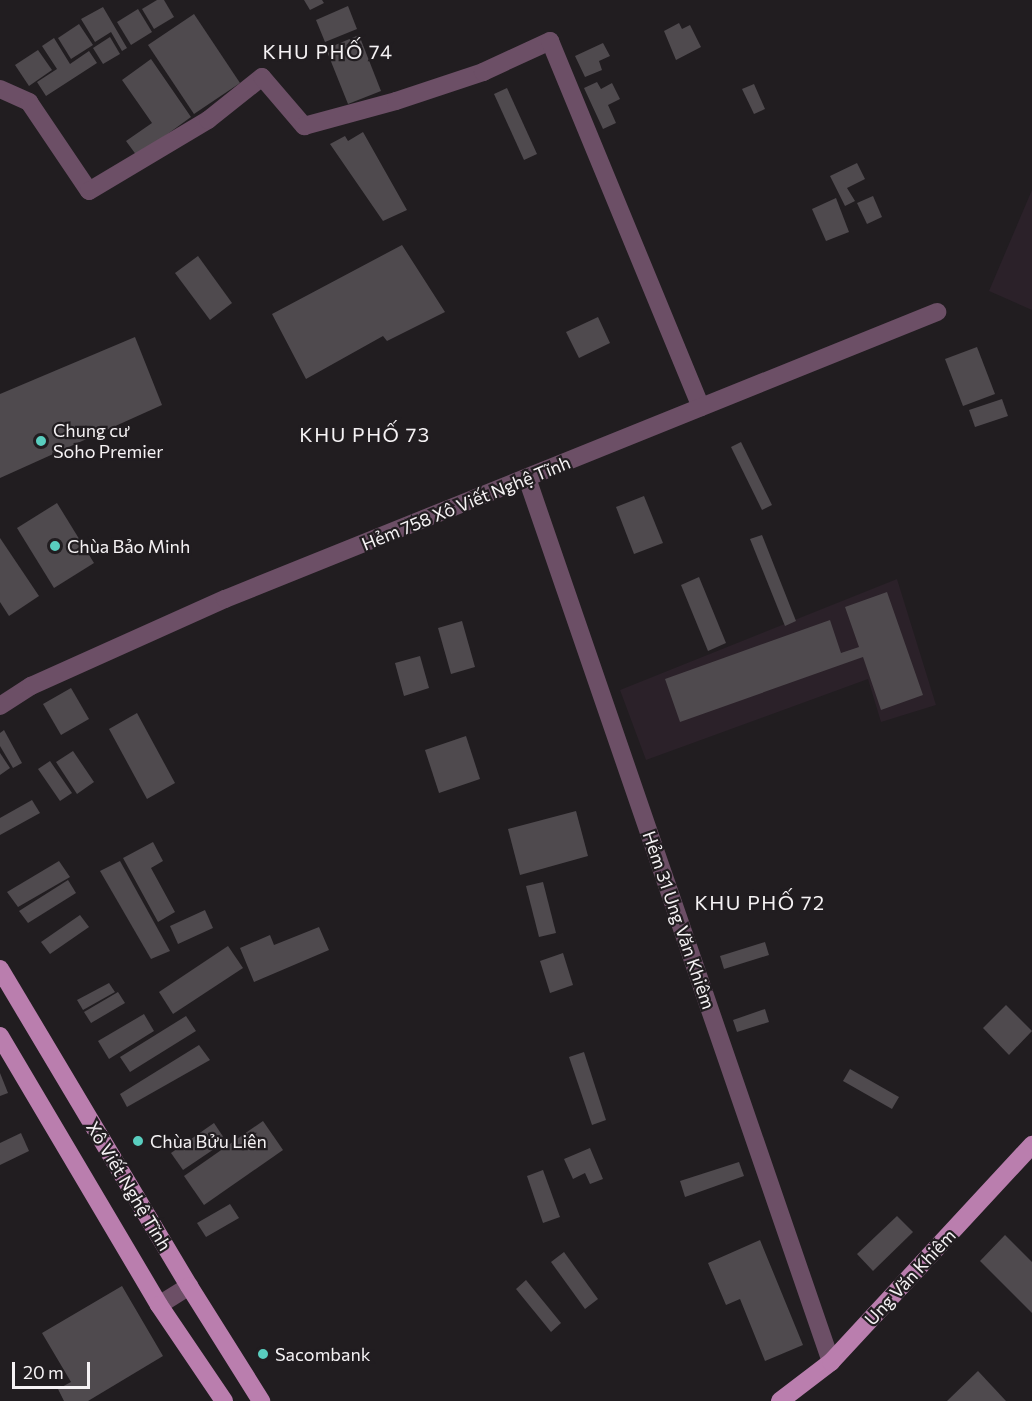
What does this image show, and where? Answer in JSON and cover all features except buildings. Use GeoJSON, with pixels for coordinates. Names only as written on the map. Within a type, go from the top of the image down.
{"type":"FeatureCollection","features":[{"type":"Feature","properties":{"kind":"main road","name":"Xô Viết Nghệ Tĩnh"},"geometry":{"type":"LineString","coordinates":[[0,969],[189,1286],[261,1401]]}},
{"type":"Feature","properties":{"kind":"main road","name":"Xô Viết Nghệ Tĩnh"},"geometry":{"type":"LineString","coordinates":[[0,1036],[159,1305],[224,1401]]}},
{"type":"Feature","properties":{"kind":"main road","name":"Ung Văn Khiêm"},"geometry":{"type":"LineString","coordinates":[[780,1401],[831,1362],[1032,1145]]}},
{"type":"Feature","properties":{"kind":"street"},"geometry":{"type":"LineString","coordinates":[[0,89],[29,102],[89,191],[208,120],[262,77],[304,126],[396,101],[483,72],[550,41],[701,407]]}},
{"type":"Feature","properties":{"kind":"street","name":"Hẻm 758 Xô Viết Nghệ Tĩnh"},"geometry":{"type":"LineString","coordinates":[[0,706],[31,686],[225,599],[937,312]]}},
{"type":"Feature","properties":{"kind":"street","name":"Hẻm 31 Ung Văn Khiêm"},"geometry":{"type":"LineString","coordinates":[[527,478],[831,1362]]}},
{"type":"Feature","properties":{"kind":"street"},"geometry":{"type":"LineString","coordinates":[[159,1305],[189,1286]]}},
{"type":"Feature","properties":{"kind":"shaded area"},"geometry":{"type":"Polygon","coordinates":[[[1032,190],[1032,310],[989,291],[1032,190]]]}},
{"type":"Feature","properties":{"kind":"shaded area"},"geometry":{"type":"Polygon","coordinates":[[[897,579],[936,705],[881,722],[868,679],[646,760],[620,690],[897,579]]]}},
{"type":"Feature","properties":{"kind":"place","name":"Chung cư Soho Premier"},"geometry":{"type":"Point","coordinates":[41,441]}},
{"type":"Feature","properties":{"kind":"place","name":"Chùa Bảo Minh"},"geometry":{"type":"Point","coordinates":[55,546]}},
{"type":"Feature","properties":{"kind":"place","name":"Chùa Bửu Liên"},"geometry":{"type":"Point","coordinates":[138,1141]}},
{"type":"Feature","properties":{"kind":"place","name":"Sacombank"},"geometry":{"type":"Point","coordinates":[263,1354]}},
{"type":"Feature","properties":{"kind":"district","name":"KHU PHỐ 74"},"geometry":{"type":"Point","coordinates":[328,51]}},
{"type":"Feature","properties":{"kind":"district","name":"KHU PHỐ 73"},"geometry":{"type":"Point","coordinates":[365,434]}},
{"type":"Feature","properties":{"kind":"district","name":"KHU PHỐ 72"},"geometry":{"type":"Point","coordinates":[760,902]}}]}
